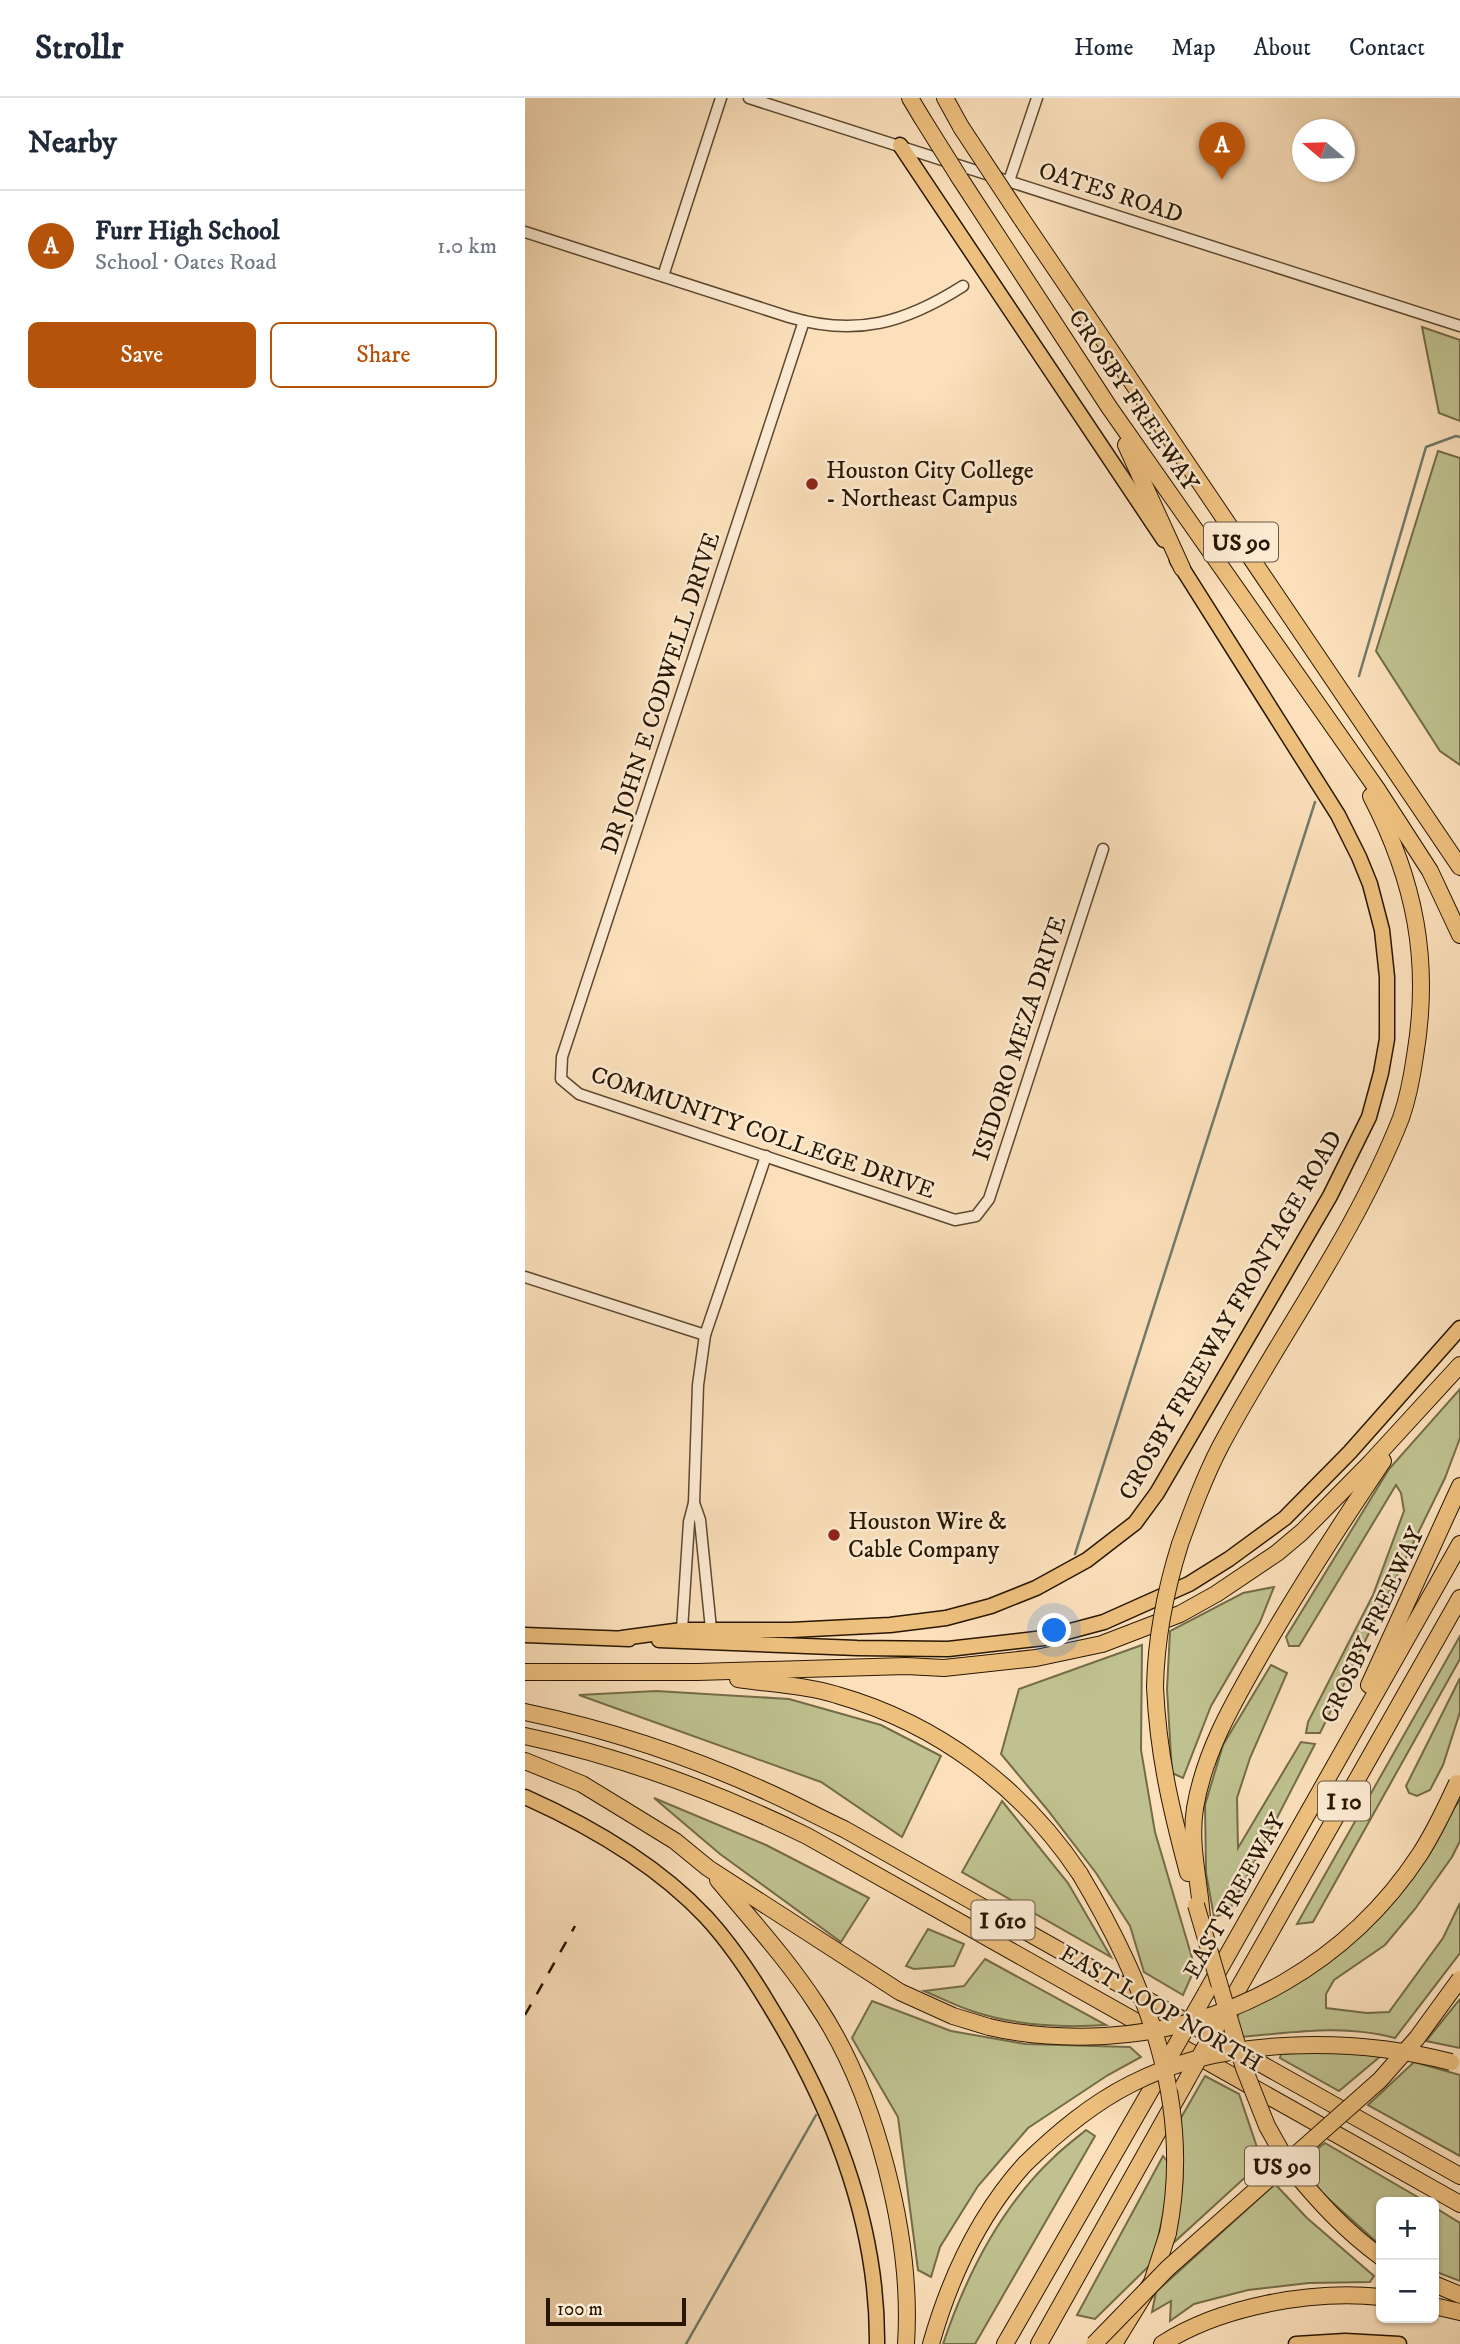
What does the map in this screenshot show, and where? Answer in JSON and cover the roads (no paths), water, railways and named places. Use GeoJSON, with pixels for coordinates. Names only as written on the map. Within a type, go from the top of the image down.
{"type":"FeatureCollection","features":[{"type":"Feature","properties":{"kind":"highway","name":"CROSBY FREEWAY"},"geometry":{"type":"LineString","coordinates":[[911,98],[1108,407],[1336,728],[1430,871],[1460,935]]}},
{"type":"Feature","properties":{"kind":"highway","name":"CROSBY FREEWAY"},"geometry":{"type":"LineString","coordinates":[[945,98],[1021,218],[1460,867]]}},
{"type":"Feature","properties":{"kind":"highway"},"geometry":{"type":"LineString","coordinates":[[1108,407],[1182,568]]}},
{"type":"Feature","properties":{"kind":"highway"},"geometry":{"type":"LineString","coordinates":[[1199,1904],[1163,1772],[1158,1733],[1155,1687],[1162,1608],[1179,1544],[1220,1447],[1314,1290],[1367,1193],[1402,1116],[1419,1035],[1422,992],[1416,914],[1398,856],[1377,807],[1336,728]]}},
{"type":"Feature","properties":{"kind":"highway"},"geometry":{"type":"LineString","coordinates":[[525,1672],[697,1672],[906,1666],[944,1668],[1035,1658],[1102,1644],[1180,1614],[1258,1568],[1302,1532],[1415,1416],[1460,1365]]}},
{"type":"Feature","properties":{"kind":"highway"},"geometry":{"type":"LineString","coordinates":[[1376,2253],[1321,2205],[1290,2167],[1267,2126],[1248,2080],[1202,1924],[1195,1864],[1195,1812],[1201,1775],[1226,1716],[1291,1602],[1415,1416]]}},
{"type":"Feature","properties":{"kind":"highway","name":"CROSBY FREEWAY"},"geometry":{"type":"LineString","coordinates":[[1324,1782],[1460,1486]]}},
{"type":"Feature","properties":{"kind":"highway","name":"EAST FREEWAY"},"geometry":{"type":"LineString","coordinates":[[1005,2344],[1460,1544]]}},
{"type":"Feature","properties":{"kind":"highway","name":"EAST FREEWAY"},"geometry":{"type":"LineString","coordinates":[[1039,2344],[1460,1598]]}},
{"type":"Feature","properties":{"kind":"highway"},"geometry":{"type":"LineString","coordinates":[[697,1672],[835,1694],[888,1712],[949,1743],[982,1766],[1024,1804],[1080,1874],[1119,1945],[1159,2047],[1173,2114],[1177,2155],[1175,2201],[1152,2282],[1114,2344]]}},
{"type":"Feature","properties":{"kind":"highway","name":"EAST LOOP NORTH"},"geometry":{"type":"LineString","coordinates":[[525,1712],[597,1729],[666,1751],[761,1789],[844,1829],[1460,2176]]}},
{"type":"Feature","properties":{"kind":"highway","name":"EAST LOOP NORTH"},"geometry":{"type":"LineString","coordinates":[[525,1735],[650,1770],[723,1797],[807,1836],[1460,2204]]}},
{"type":"Feature","properties":{"kind":"highway"},"geometry":{"type":"LineString","coordinates":[[525,1760],[582,1784],[675,1841],[708,1868],[900,1992],[953,2016],[989,2027],[1009,2032],[1062,2037],[1133,2034],[1181,2026],[1238,2007],[1319,1960],[1388,1896],[1420,1854],[1458,1778]]}},
{"type":"Feature","properties":{"kind":"highway"},"geometry":{"type":"LineString","coordinates":[[708,1868],[791,1967],[819,2007],[852,2069],[879,2145],[895,2208],[907,2309],[906,2344]]}},
{"type":"Feature","properties":{"kind":"highway","name":"US 90"},"geometry":{"type":"LineString","coordinates":[[1094,2344],[1168,2268],[1380,2080],[1417,2038],[1460,1979]]}},
{"type":"Feature","properties":{"kind":"highway"},"geometry":{"type":"LineString","coordinates":[[931,2344],[953,2280],[975,2232],[1000,2192],[1025,2164],[1065,2127],[1104,2099],[1146,2077],[1203,2059],[1259,2049],[1327,2045],[1394,2050],[1456,2064]]}},
{"type":"Feature","properties":{"kind":"highway"},"geometry":{"type":"LineString","coordinates":[[1439,2286],[1460,2295]]}},
{"type":"Feature","properties":{"kind":"highway"},"geometry":{"type":"LineString","coordinates":[[1162,2344],[1202,2324],[1272,2303],[1336,2297],[1376,2297]]}},
{"type":"Feature","properties":{"kind":"highway"},"geometry":{"type":"LineString","coordinates":[[1439,2307],[1460,2312]]}},
{"type":"Feature","properties":{"kind":"main road","name":"CROSBY FREEWAY FRONTAGE ROAD"},"geometry":{"type":"LineString","coordinates":[[622,1638],[682,1630],[791,1630],[946,1618],[991,1606],[1036,1588],[1087,1560],[1135,1523],[1157,1493],[1330,1196],[1369,1117],[1381,1073],[1387,1039],[1387,977],[1382,930],[1370,884],[1338,815],[1182,568],[900,145]]}},
{"type":"Feature","properties":{"kind":"main road"},"geometry":{"type":"LineString","coordinates":[[525,1635],[909,1650],[977,1647],[1047,1638],[1104,1622],[1189,1584],[1286,1518],[1350,1452],[1460,1328]]}},
{"type":"Feature","properties":{"kind":"main road"},"geometry":{"type":"LineString","coordinates":[[525,1797],[586,1827],[685,1897],[706,1917],[744,1964],[789,2037],[829,2119],[846,2168],[870,2259],[877,2344]]}},
{"type":"Feature","properties":{"kind":"main road"},"geometry":{"type":"LineString","coordinates":[[1296,2344],[1345,2341],[1399,2344]]}},
{"type":"Feature","properties":{"kind":"street"},"geometry":{"type":"LineString","coordinates":[[663,276],[720,98]]}},
{"type":"Feature","properties":{"kind":"street","name":"OATES ROAD"},"geometry":{"type":"LineString","coordinates":[[749,98],[1460,326]]}},
{"type":"Feature","properties":{"kind":"street"},"geometry":{"type":"LineString","coordinates":[[1009,181],[1037,98]]}},
{"type":"Feature","properties":{"kind":"street"},"geometry":{"type":"LineString","coordinates":[[525,232],[804,321],[830,326],[856,327],[912,315],[940,302],[963,286]]}},
{"type":"Feature","properties":{"kind":"street","name":"DR JOHN E CODWELL DRIVE"},"geometry":{"type":"LineString","coordinates":[[561,1079],[562,1057],[804,321]]}},
{"type":"Feature","properties":{"kind":"street","name":"ISIDORO MEZA DRIVE"},"geometry":{"type":"LineString","coordinates":[[955,1220],[976,1216],[989,1199],[1103,849]]}},
{"type":"Feature","properties":{"kind":"street","name":"COMMUNITY COLLEGE DRIVE"},"geometry":{"type":"LineString","coordinates":[[561,1079],[579,1094],[955,1220]]}},
{"type":"Feature","properties":{"kind":"street"},"geometry":{"type":"LineString","coordinates":[[682,1630],[688,1522],[694,1503],[698,1385],[705,1335],[767,1156]]}},
{"type":"Feature","properties":{"kind":"street"},"geometry":{"type":"LineString","coordinates":[[525,1277],[705,1335]]}},
{"type":"Feature","properties":{"kind":"street"},"geometry":{"type":"LineString","coordinates":[[694,1503],[700,1520],[711,1629]]}},
{"type":"Feature","properties":{"kind":"street"},"geometry":{"type":"LineString","coordinates":[[687,1562],[704,1563]]}},
{"type":"Feature","properties":{"kind":"waterway"},"geometry":{"type":"LineString","coordinates":[[1359,676],[1426,447],[1460,437]]}},
{"type":"Feature","properties":{"kind":"waterway"},"geometry":{"type":"LineString","coordinates":[[1075,1554],[1315,802]]}},
{"type":"Feature","properties":{"kind":"waterway"},"geometry":{"type":"LineString","coordinates":[[686,2344],[816,2115]]}},
{"type":"Feature","properties":{"kind":"railway"},"geometry":{"type":"LineString","coordinates":[[525,2015],[575,1926]]}},
{"type":"Feature","properties":{"kind":"place","name":"Furr High School"},"geometry":{"type":"Point","coordinates":[1222,180]}},
{"type":"Feature","properties":{"kind":"place","name":"Houston City College - Northeast Campus"},"geometry":{"type":"Point","coordinates":[812,484]}},
{"type":"Feature","properties":{"kind":"place","name":"Houston Wire & Cable Company"},"geometry":{"type":"Point","coordinates":[834,1535]}}]}
